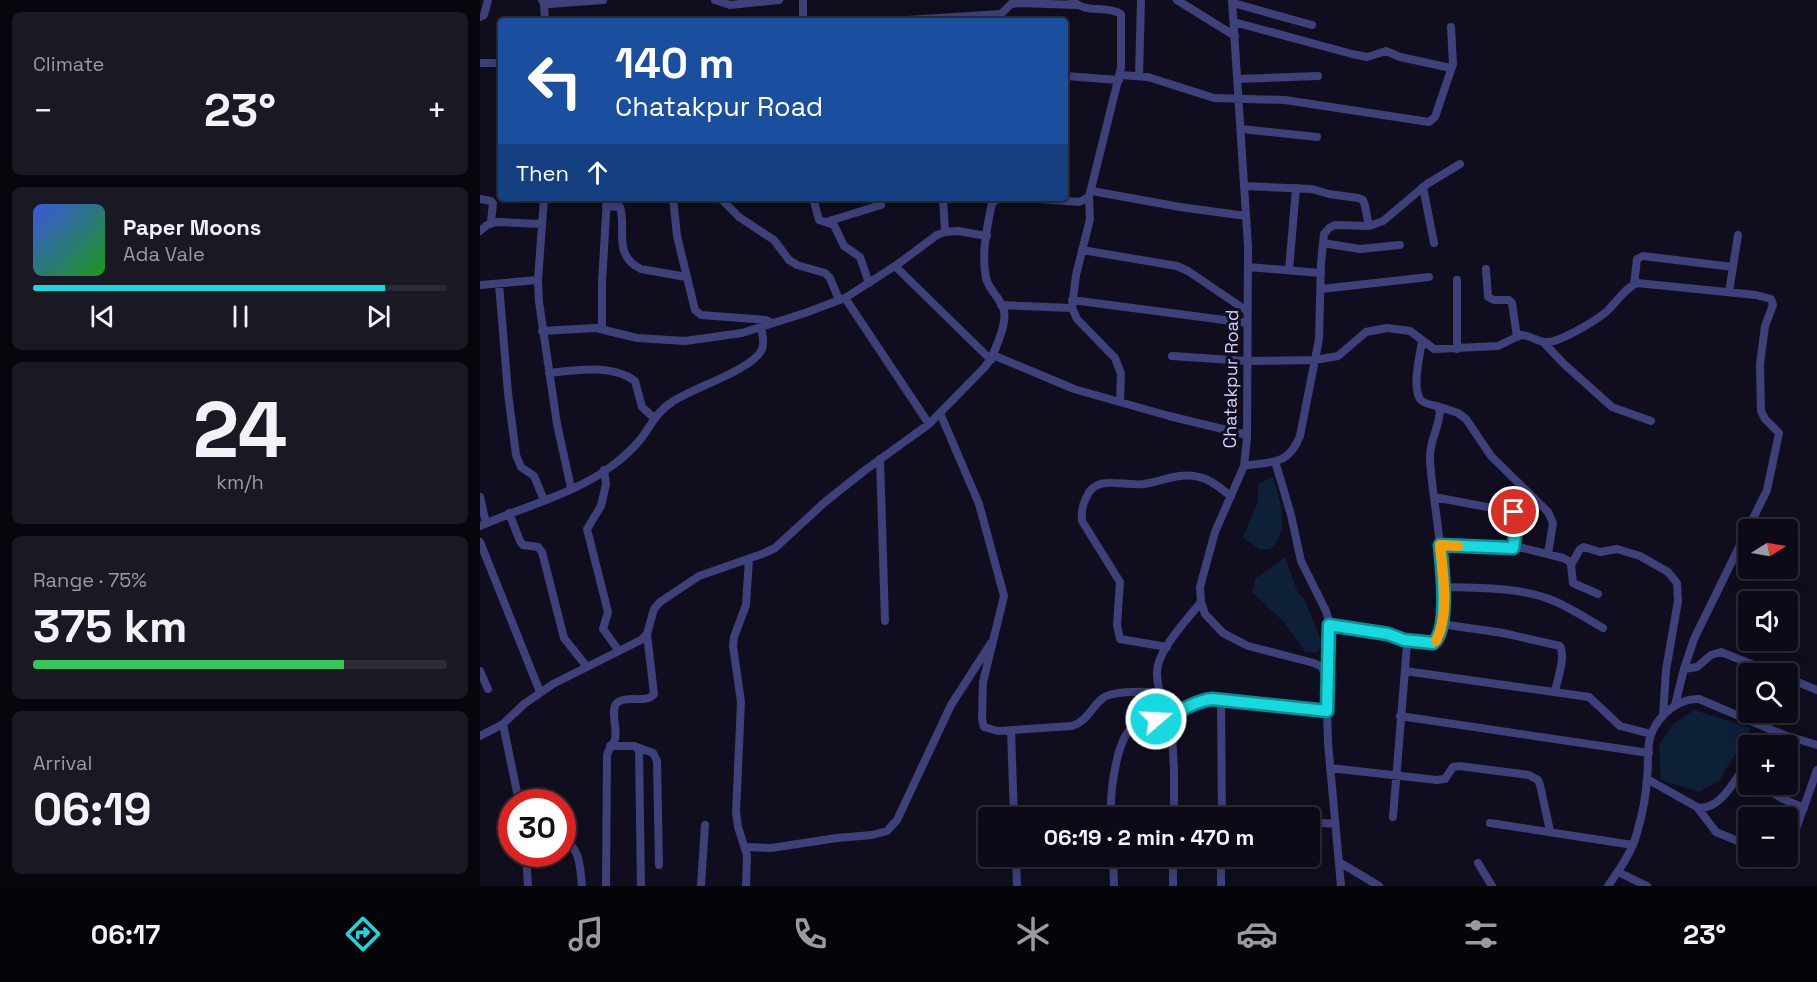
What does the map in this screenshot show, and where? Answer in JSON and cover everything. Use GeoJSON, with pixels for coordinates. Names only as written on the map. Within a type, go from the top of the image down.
{"type":"FeatureCollection","features":[{"type":"Feature","properties":{"kind":"street"},"geometry":{"type":"LineString","coordinates":[[480,17],[484,15],[488,0]]}},
{"type":"Feature","properties":{"kind":"street"},"geometry":{"type":"LineString","coordinates":[[545,18],[543,2],[603,0]]}},
{"type":"Feature","properties":{"kind":"street"},"geometry":{"type":"LineString","coordinates":[[715,0],[730,5],[779,0]]}},
{"type":"Feature","properties":{"kind":"street"},"geometry":{"type":"LineString","coordinates":[[802,0],[803,18]]}},
{"type":"Feature","properties":{"kind":"street"},"geometry":{"type":"LineString","coordinates":[[1139,76],[1141,0]]}},
{"type":"Feature","properties":{"kind":"street"},"geometry":{"type":"LineString","coordinates":[[1177,0],[1235,36]]}},
{"type":"Feature","properties":{"kind":"street"},"geometry":{"type":"LineString","coordinates":[[1232,1],[1312,25]]}},
{"type":"Feature","properties":{"kind":"street","name":"Chatakpur Road"},"geometry":{"type":"LineString","coordinates":[[1201,602],[1200,587],[1212,543],[1244,466],[1247,435],[1248,267],[1232,1]]}},
{"type":"Feature","properties":{"kind":"street"},"geometry":{"type":"LineString","coordinates":[[962,18],[1001,14],[1011,4],[1019,3],[1074,2],[1114,10],[1121,14],[1122,56],[1119,78],[1090,194],[1090,219],[1072,304],[1077,319],[1115,358],[1121,375],[1120,402]]}},
{"type":"Feature","properties":{"kind":"street"},"geometry":{"type":"LineString","coordinates":[[1234,22],[1358,56],[1367,57],[1386,51],[1400,57],[1452,68]]}},
{"type":"Feature","properties":{"kind":"street"},"geometry":{"type":"LineString","coordinates":[[1068,76],[1119,78],[1139,76],[1211,97],[1285,100],[1429,122],[1435,117],[1452,68],[1451,27]]}},
{"type":"Feature","properties":{"kind":"street"},"geometry":{"type":"LineString","coordinates":[[480,63],[498,63]]}},
{"type":"Feature","properties":{"kind":"street"},"geometry":{"type":"LineString","coordinates":[[1238,79],[1318,76]]}},
{"type":"Feature","properties":{"kind":"street"},"geometry":{"type":"LineString","coordinates":[[1241,129],[1317,137]]}},
{"type":"Feature","properties":{"kind":"street"},"geometry":{"type":"LineString","coordinates":[[1244,466],[1284,459],[1290,455],[1300,436],[1319,339],[1324,234],[1335,225],[1369,226],[1383,221],[1423,187],[1460,164]]}},
{"type":"Feature","properties":{"kind":"street"},"geometry":{"type":"LineString","coordinates":[[1244,186],[1312,189],[1363,200],[1369,226]]}},
{"type":"Feature","properties":{"kind":"street"},"geometry":{"type":"LineString","coordinates":[[1423,187],[1434,243]]}},
{"type":"Feature","properties":{"kind":"street"},"geometry":{"type":"LineString","coordinates":[[1288,270],[1296,188]]}},
{"type":"Feature","properties":{"kind":"street"},"geometry":{"type":"LineString","coordinates":[[1066,201],[1079,202],[1090,194],[1246,216]]}},
{"type":"Feature","properties":{"kind":"street"},"geometry":{"type":"LineString","coordinates":[[480,199],[493,203],[491,222]]}},
{"type":"Feature","properties":{"kind":"street"},"geometry":{"type":"LineString","coordinates":[[544,201],[538,280],[542,331],[557,424],[572,489]]}},
{"type":"Feature","properties":{"kind":"street"},"geometry":{"type":"LineString","coordinates":[[673,201],[677,236],[694,310],[701,315],[766,320],[772,323]]}},
{"type":"Feature","properties":{"kind":"street"},"geometry":{"type":"LineString","coordinates":[[723,201],[739,217],[774,240],[789,260],[797,265],[825,273],[830,278],[842,299],[929,424]]}},
{"type":"Feature","properties":{"kind":"street"},"geometry":{"type":"LineString","coordinates":[[814,201],[819,219],[834,225],[844,246],[860,257],[869,283]]}},
{"type":"Feature","properties":{"kind":"street"},"geometry":{"type":"LineString","coordinates":[[943,201],[945,232]]}},
{"type":"Feature","properties":{"kind":"street"},"geometry":{"type":"LineString","coordinates":[[987,201],[991,208]]}},
{"type":"Feature","properties":{"kind":"street"},"geometry":{"type":"LineString","coordinates":[[480,736],[503,724],[540,692],[640,640],[651,627],[654,609],[660,602],[699,576],[775,548],[825,502],[929,424],[940,413],[992,357],[1004,321],[1005,312],[986,279],[987,236],[992,203],[995,201]]}},
{"type":"Feature","properties":{"kind":"street"},"geometry":{"type":"LineString","coordinates":[[602,328],[606,202],[620,207],[622,247],[635,266],[686,277]]}},
{"type":"Feature","properties":{"kind":"street"},"geometry":{"type":"LineString","coordinates":[[825,223],[881,205]]}},
{"type":"Feature","properties":{"kind":"street"},"geometry":{"type":"LineString","coordinates":[[480,231],[491,222],[542,224]]}},
{"type":"Feature","properties":{"kind":"street"},"geometry":{"type":"LineString","coordinates":[[542,331],[602,328],[637,339],[685,341],[722,337],[842,299],[895,266],[937,235],[945,232],[967,232],[987,236]]}},
{"type":"Feature","properties":{"kind":"street"},"geometry":{"type":"LineString","coordinates":[[1729,292],[1738,235]]}},
{"type":"Feature","properties":{"kind":"street"},"geometry":{"type":"LineString","coordinates":[[1323,243],[1360,249],[1400,245]]}},
{"type":"Feature","properties":{"kind":"street"},"geometry":{"type":"LineString","coordinates":[[1082,250],[1177,266],[1247,311]]}},
{"type":"Feature","properties":{"kind":"street"},"geometry":{"type":"LineString","coordinates":[[1634,284],[1637,260],[1643,256],[1733,267]]}},
{"type":"Feature","properties":{"kind":"street"},"geometry":{"type":"LineString","coordinates":[[895,266],[992,357],[1074,389],[1247,435]]}},
{"type":"Feature","properties":{"kind":"street"},"geometry":{"type":"LineString","coordinates":[[1248,267],[1321,273]]}},
{"type":"Feature","properties":{"kind":"street"},"geometry":{"type":"LineString","coordinates":[[1486,269],[1488,297],[1494,300],[1509,300],[1512,303],[1517,337]]}},
{"type":"Feature","properties":{"kind":"street"},"geometry":{"type":"LineString","coordinates":[[1321,289],[1429,278]]}},
{"type":"Feature","properties":{"kind":"street"},"geometry":{"type":"LineString","coordinates":[[480,285],[538,280]]}},
{"type":"Feature","properties":{"kind":"street"},"geometry":{"type":"LineString","coordinates":[[1457,280],[1458,349]]}},
{"type":"Feature","properties":{"kind":"street"},"geometry":{"type":"LineString","coordinates":[[1543,342],[1557,340],[1598,318],[1634,284],[1644,282],[1766,297],[1773,302],[1765,326],[1760,364],[1761,411],[1765,419],[1777,429],[1780,436],[1764,498],[1694,639],[1675,705]]}},
{"type":"Feature","properties":{"kind":"street"},"geometry":{"type":"LineString","coordinates":[[499,284],[508,393],[516,455],[521,467],[534,476],[544,500]]}},
{"type":"Feature","properties":{"kind":"street"},"geometry":{"type":"LineString","coordinates":[[1001,305],[1072,304],[1247,323]]}},
{"type":"Feature","properties":{"kind":"street"},"geometry":{"type":"LineString","coordinates":[[480,497],[483,524],[572,489],[604,470],[617,462],[640,440],[654,418],[670,402],[734,372],[760,353],[763,345],[761,326]]}},
{"type":"Feature","properties":{"kind":"street"},"geometry":{"type":"LineString","coordinates":[[1172,356],[1247,361],[1315,360],[1338,356],[1366,333],[1382,328],[1406,330],[1434,349],[1501,346],[1526,334],[1543,342],[1612,407],[1651,422]]}},
{"type":"Feature","properties":{"kind":"street"},"geometry":{"type":"LineString","coordinates":[[1422,341],[1417,378],[1419,398],[1424,402],[1458,413],[1466,419],[1491,456],[1548,512],[1552,529],[1548,554]]}},
{"type":"Feature","properties":{"kind":"street"},"geometry":{"type":"LineString","coordinates":[[549,373],[579,370],[623,374],[635,381],[642,407],[654,418]]}},
{"type":"Feature","properties":{"kind":"street"},"geometry":{"type":"LineString","coordinates":[[1329,625],[1388,634],[1404,640],[1433,643],[1437,640],[1441,624],[1444,587],[1430,457],[1439,417],[1437,406]]}},
{"type":"Feature","properties":{"kind":"street"},"geometry":{"type":"LineString","coordinates":[[940,413],[979,504],[1004,596],[983,682],[982,719],[984,727],[989,730],[1011,730],[1072,726],[1079,724],[1087,717],[1106,696],[1115,693],[1160,692]]}},
{"type":"Feature","properties":{"kind":"street"},"geometry":{"type":"LineString","coordinates":[[880,459],[885,621]]}},
{"type":"Feature","properties":{"kind":"street"},"geometry":{"type":"LineString","coordinates":[[1275,461],[1291,515],[1301,561],[1326,611],[1329,625],[1327,711],[1341,886]]}},
{"type":"Feature","properties":{"kind":"street"},"geometry":{"type":"LineString","coordinates":[[604,470],[606,484],[601,506],[587,529],[608,612],[603,629],[619,651]]}},
{"type":"Feature","properties":{"kind":"street"},"geometry":{"type":"LineString","coordinates":[[1167,647],[1120,639],[1117,625],[1120,582],[1082,521],[1081,513],[1084,503],[1092,488],[1099,484],[1112,482],[1144,484],[1181,476],[1202,477],[1231,496]]}},
{"type":"Feature","properties":{"kind":"street"},"geometry":{"type":"LineString","coordinates":[[1434,497],[1514,512],[1518,518],[1513,548]]}},
{"type":"Feature","properties":{"kind":"street"},"geometry":{"type":"LineString","coordinates":[[509,513],[523,545],[538,548],[542,552],[564,638],[587,667]]}},
{"type":"Feature","properties":{"kind":"street"},"geometry":{"type":"LineString","coordinates":[[480,542],[540,692]]}},
{"type":"Feature","properties":{"kind":"street"},"geometry":{"type":"LineString","coordinates":[[1440,545],[1523,548],[1548,554],[1569,561],[1573,583],[1598,594]]}},
{"type":"Feature","properties":{"kind":"street"},"geometry":{"type":"LineString","coordinates":[[1571,565],[1580,549],[1584,547],[1600,552],[1617,549],[1640,556],[1660,567],[1668,572],[1677,583],[1678,601],[1666,670],[1663,716]]}},
{"type":"Feature","properties":{"kind":"street"},"geometry":{"type":"LineString","coordinates":[[746,886],[745,847],[736,812],[741,702],[733,646],[748,595],[749,558]]}},
{"type":"Feature","properties":{"kind":"street"},"geometry":{"type":"LineString","coordinates":[[1444,587],[1522,592],[1554,600],[1603,628]]}},
{"type":"Feature","properties":{"kind":"street"},"geometry":{"type":"LineString","coordinates":[[1201,602],[1205,614],[1223,633],[1248,646],[1314,663],[1322,667],[1326,679]]}},
{"type":"Feature","properties":{"kind":"street"},"geometry":{"type":"LineString","coordinates":[[1174,807],[1174,770],[1168,716],[1156,674],[1167,647],[1201,602]]}},
{"type":"Feature","properties":{"kind":"street"},"geometry":{"type":"LineString","coordinates":[[1441,624],[1503,633],[1560,646],[1563,651],[1555,692]]}},
{"type":"Feature","properties":{"kind":"street"},"geometry":{"type":"LineString","coordinates":[[606,886],[607,756],[610,746],[616,739],[614,707],[617,702],[649,698],[654,694],[647,634]]}},
{"type":"Feature","properties":{"kind":"street"},"geometry":{"type":"LineString","coordinates":[[745,847],[771,848],[872,835],[887,831],[893,826],[951,705],[995,637]]}},
{"type":"Feature","properties":{"kind":"street"},"geometry":{"type":"LineString","coordinates":[[1393,817],[1407,652],[1404,640]]}},
{"type":"Feature","properties":{"kind":"street"},"geometry":{"type":"LineString","coordinates":[[1684,669],[1697,667],[1711,655],[1721,652],[1748,663]]}},
{"type":"Feature","properties":{"kind":"street"},"geometry":{"type":"LineString","coordinates":[[480,671],[488,689]]}},
{"type":"Feature","properties":{"kind":"street"},"geometry":{"type":"LineString","coordinates":[[1405,671],[1589,697],[1620,726],[1651,734]]}},
{"type":"Feature","properties":{"kind":"street"},"geometry":{"type":"LineString","coordinates":[[1798,682],[1817,690]]}},
{"type":"Feature","properties":{"kind":"street"},"geometry":{"type":"LineString","coordinates":[[1608,886],[1628,858],[1633,845],[1644,801],[1651,734],[1663,716],[1675,705],[1693,698],[1699,699],[1784,735]]}},
{"type":"Feature","properties":{"kind":"street"},"geometry":{"type":"LineString","coordinates":[[1111,807],[1112,791],[1125,736],[1130,728],[1137,724],[1168,716],[1202,700],[1327,711]]}},
{"type":"Feature","properties":{"kind":"street"},"geometry":{"type":"LineString","coordinates":[[1221,700],[1222,807]]}},
{"type":"Feature","properties":{"kind":"street"},"geometry":{"type":"LineString","coordinates":[[1400,716],[1649,753]]}},
{"type":"Feature","properties":{"kind":"street"},"geometry":{"type":"LineString","coordinates":[[503,724],[516,789]]}},
{"type":"Feature","properties":{"kind":"street"},"geometry":{"type":"LineString","coordinates":[[1011,730],[1014,807]]}},
{"type":"Feature","properties":{"kind":"street"},"geometry":{"type":"LineString","coordinates":[[1798,739],[1817,745]]}},
{"type":"Feature","properties":{"kind":"street"},"geometry":{"type":"LineString","coordinates":[[610,746],[638,747],[652,753],[657,761],[659,865]]}},
{"type":"Feature","properties":{"kind":"street"},"geometry":{"type":"LineString","coordinates":[[638,747],[640,755],[641,886]]}},
{"type":"Feature","properties":{"kind":"street"},"geometry":{"type":"LineString","coordinates":[[1330,768],[1441,780],[1445,779],[1453,767],[1459,766],[1529,775],[1538,780],[1540,785],[1550,831]]}},
{"type":"Feature","properties":{"kind":"street"},"geometry":{"type":"LineString","coordinates":[[1798,824],[1817,770]]}},
{"type":"Feature","properties":{"kind":"street"},"geometry":{"type":"LineString","coordinates":[[1647,779],[1697,807],[1706,808],[1717,803],[1738,775]]}},
{"type":"Feature","properties":{"kind":"street"},"geometry":{"type":"LineString","coordinates":[[1776,795],[1804,808]]}},
{"type":"Feature","properties":{"kind":"street"},"geometry":{"type":"LineString","coordinates":[[1697,807],[1716,832],[1738,841]]}},
{"type":"Feature","properties":{"kind":"street"},"geometry":{"type":"LineString","coordinates":[[1320,823],[1335,824]]}},
{"type":"Feature","properties":{"kind":"street"},"geometry":{"type":"LineString","coordinates":[[1490,823],[1633,845]]}},
{"type":"Feature","properties":{"kind":"street"},"geometry":{"type":"LineString","coordinates":[[701,886],[705,825]]}},
{"type":"Feature","properties":{"kind":"street"},"geometry":{"type":"LineString","coordinates":[[576,852],[582,886]]}},
{"type":"Feature","properties":{"kind":"street"},"geometry":{"type":"LineString","coordinates":[[1339,862],[1379,886]]}},
{"type":"Feature","properties":{"kind":"street"},"geometry":{"type":"LineString","coordinates":[[1478,863],[1492,886]]}},
{"type":"Feature","properties":{"kind":"street"},"geometry":{"type":"LineString","coordinates":[[527,867],[528,886]]}},
{"type":"Feature","properties":{"kind":"street"},"geometry":{"type":"LineString","coordinates":[[1016,867],[1017,886]]}},
{"type":"Feature","properties":{"kind":"street"},"geometry":{"type":"LineString","coordinates":[[1113,867],[1114,886]]}},
{"type":"Feature","properties":{"kind":"street"},"geometry":{"type":"LineString","coordinates":[[1173,867],[1173,886]]}},
{"type":"Feature","properties":{"kind":"street"},"geometry":{"type":"LineString","coordinates":[[1221,867],[1221,886]]}},
{"type":"Feature","properties":{"kind":"street"},"geometry":{"type":"LineString","coordinates":[[1618,872],[1647,886]]}},
{"type":"Feature","properties":{"kind":"water"},"geometry":{"type":"Polygon","coordinates":[[[1273,477],[1282,524],[1280,533],[1270,549],[1259,549],[1243,537],[1258,502],[1258,484],[1273,477]]]}},
{"type":"Feature","properties":{"kind":"water"},"geometry":{"type":"Polygon","coordinates":[[[1285,557],[1297,591],[1304,599],[1323,645],[1317,652],[1306,653],[1283,621],[1252,592],[1256,578],[1285,557]]]}},
{"type":"Feature","properties":{"kind":"water"},"geometry":{"type":"Polygon","coordinates":[[[1694,710],[1751,728],[1747,735],[1738,735],[1738,750],[1719,781],[1699,792],[1661,780],[1659,745],[1673,724],[1694,710]]]}},
{"type":"Feature","properties":{"kind":"slow traffic"},"geometry":{"type":"LineString","coordinates":[[1436,641],[1440,633],[1443,613],[1444,587],[1440,545],[1458,546]]}},
{"type":"Feature","properties":{"kind":"route"},"geometry":{"type":"LineString","coordinates":[[1156,719],[1171,716],[1202,700],[1212,699],[1327,711],[1329,625],[1388,634],[1404,640],[1433,643],[1440,633],[1443,613],[1444,587],[1440,545],[1513,548],[1518,523],[1517,514],[1514,512]]}}]}
